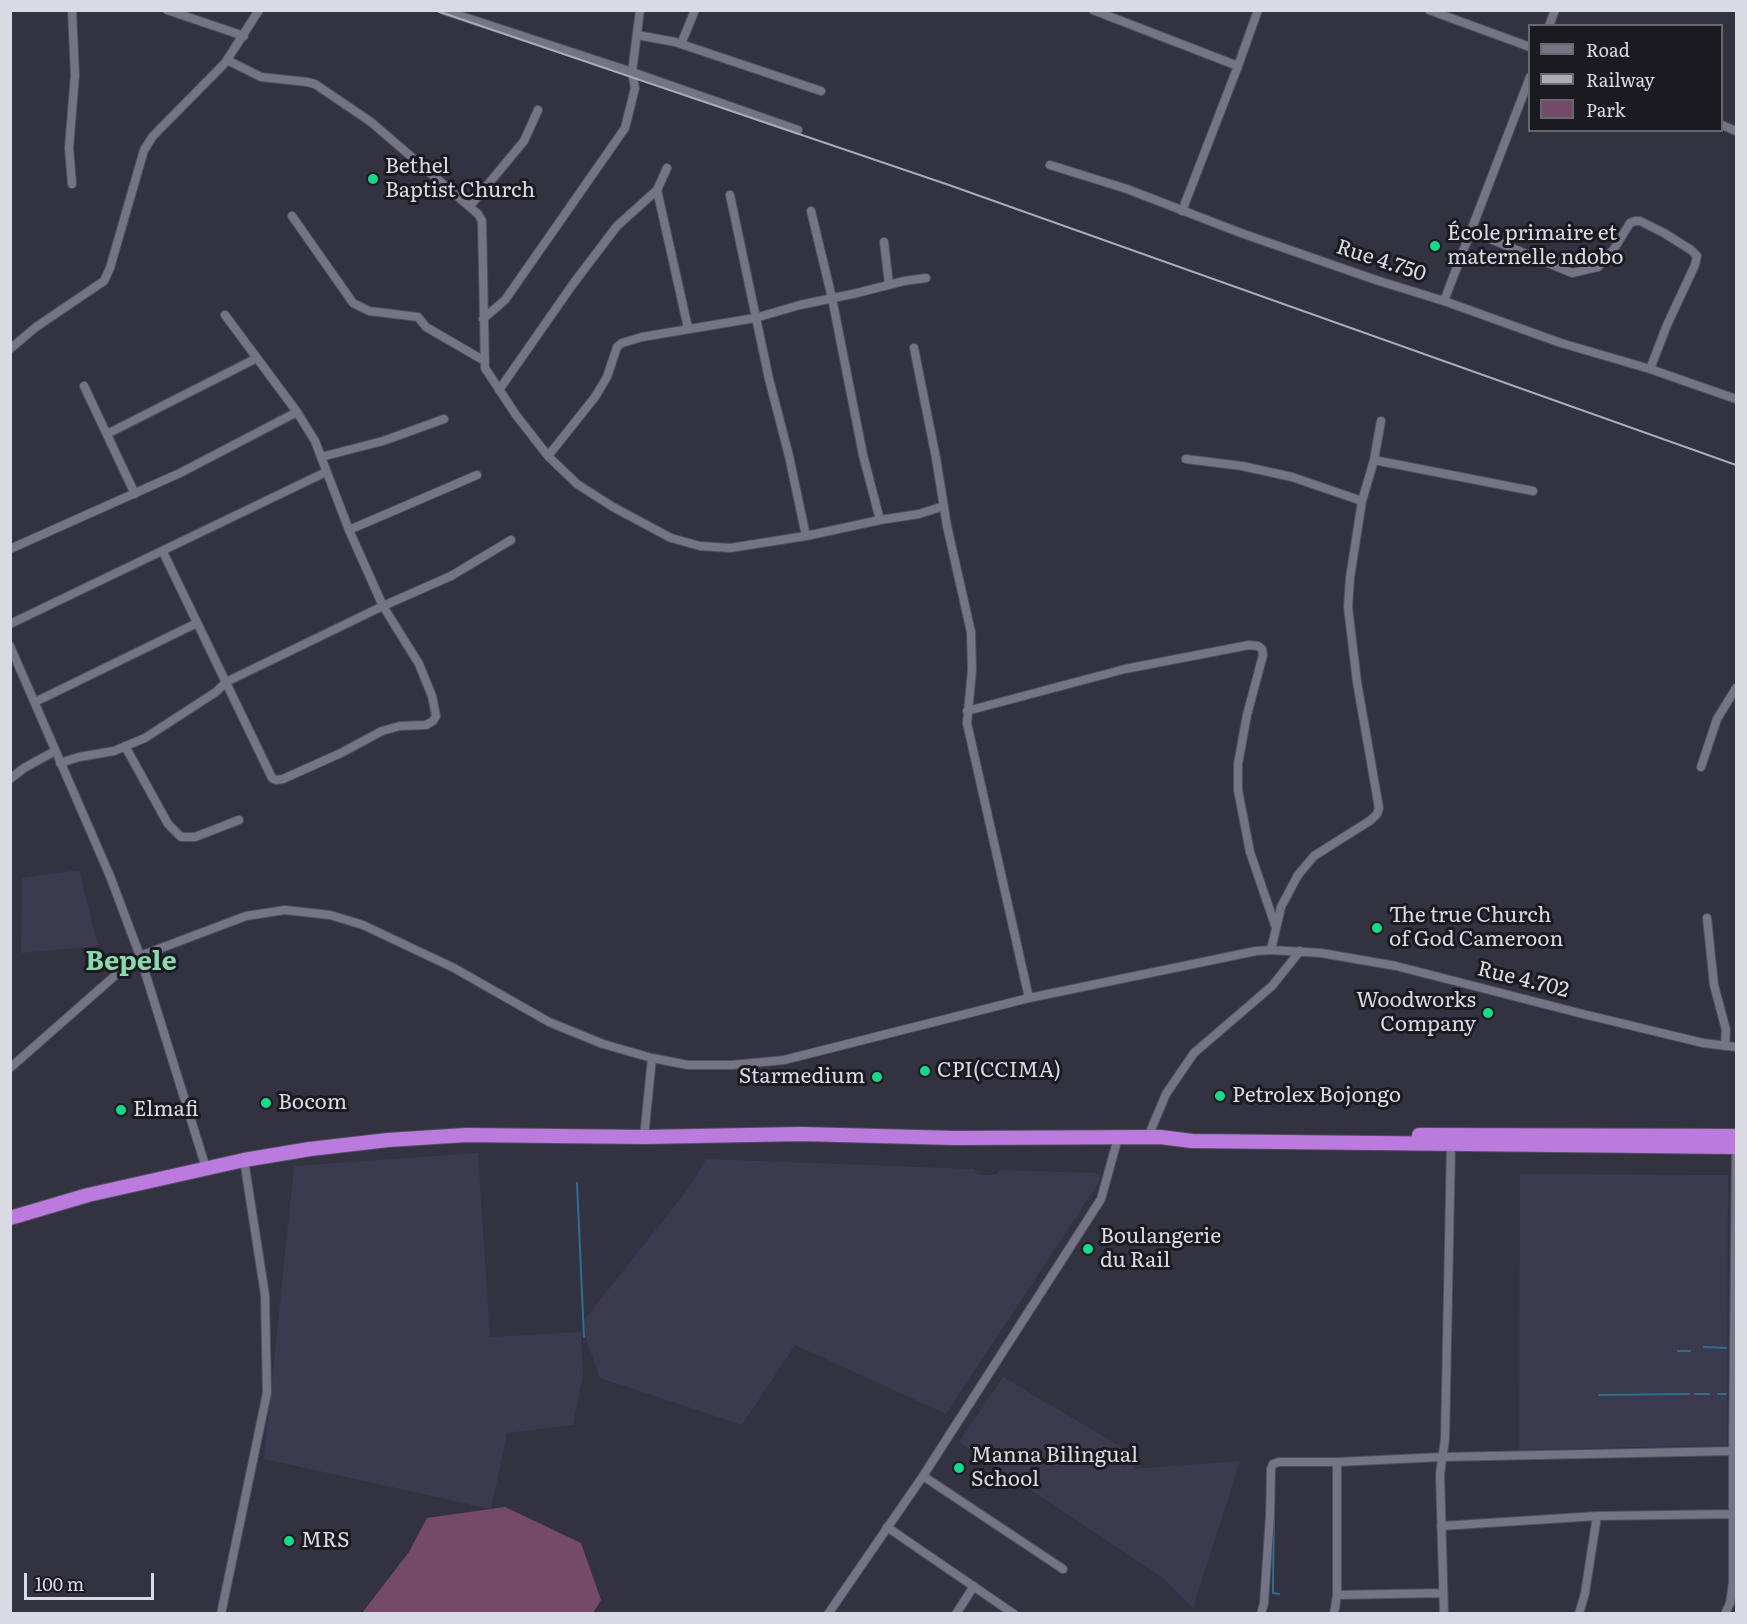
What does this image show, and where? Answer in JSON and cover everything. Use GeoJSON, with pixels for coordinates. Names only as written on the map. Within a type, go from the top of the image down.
{"type":"FeatureCollection","features":[{"type":"Feature","properties":{"kind":"highway"},"geometry":{"type":"LineString","coordinates":[[1154,1137],[1172,1132],[1190,1132],[1737,1147]]}},
{"type":"Feature","properties":{"kind":"highway"},"geometry":{"type":"LineString","coordinates":[[10,1218],[87,1195],[244,1160],[310,1149],[410,1138],[801,1134],[1154,1137],[1192,1141],[1451,1145],[1531,1140],[1737,1136]]}},
{"type":"Feature","properties":{"kind":"street"},"geometry":{"type":"LineString","coordinates":[[72,10],[75,75],[69,148],[72,184]]}},
{"type":"Feature","properties":{"kind":"street"},"geometry":{"type":"LineString","coordinates":[[167,10],[244,36]]}},
{"type":"Feature","properties":{"kind":"street"},"geometry":{"type":"LineString","coordinates":[[10,349],[36,327],[104,281],[110,268],[144,150],[162,124],[227,60],[259,10]]}},
{"type":"Feature","properties":{"kind":"street"},"geometry":{"type":"LineString","coordinates":[[443,10],[798,130]]}},
{"type":"Feature","properties":{"kind":"street"},"geometry":{"type":"LineString","coordinates":[[483,319],[505,300],[625,128],[635,88],[632,72],[640,10]]}},
{"type":"Feature","properties":{"kind":"street"},"geometry":{"type":"LineString","coordinates":[[681,44],[695,10]]}},
{"type":"Feature","properties":{"kind":"street"},"geometry":{"type":"LineString","coordinates":[[1093,10],[1238,66]]}},
{"type":"Feature","properties":{"kind":"street"},"geometry":{"type":"LineString","coordinates":[[1182,211],[1257,10]]}},
{"type":"Feature","properties":{"kind":"street"},"geometry":{"type":"LineString","coordinates":[[1429,10],[1528,46]]}},
{"type":"Feature","properties":{"kind":"street"},"geometry":{"type":"LineString","coordinates":[[637,35],[681,44],[821,91]]}},
{"type":"Feature","properties":{"kind":"street"},"geometry":{"type":"LineString","coordinates":[[227,60],[261,77],[315,84],[371,123],[478,214],[482,221],[483,360],[485,368],[548,456],[577,484],[613,507],[671,538],[700,546],[730,548],[919,514],[944,506]]}},
{"type":"Feature","properties":{"kind":"street"},"geometry":{"type":"LineString","coordinates":[[1444,301],[1528,82]]}},
{"type":"Feature","properties":{"kind":"street"},"geometry":{"type":"LineString","coordinates":[[470,206],[524,141],[538,110]]}},
{"type":"Feature","properties":{"kind":"street"},"geometry":{"type":"LineString","coordinates":[[1723,125],[1737,131]]}},
{"type":"Feature","properties":{"kind":"street","name":"Rue 4.750"},"geometry":{"type":"LineString","coordinates":[[1050,165],[1127,189],[1376,280],[1444,301],[1561,343],[1650,369],[1737,399]]}},
{"type":"Feature","properties":{"kind":"street"},"geometry":{"type":"LineString","coordinates":[[499,390],[573,284],[617,226],[657,190],[668,168]]}},
{"type":"Feature","properties":{"kind":"street"},"geometry":{"type":"LineString","coordinates":[[657,190],[687,328]]}},
{"type":"Feature","properties":{"kind":"street"},"geometry":{"type":"LineString","coordinates":[[730,195],[755,318],[806,536]]}},
{"type":"Feature","properties":{"kind":"street"},"geometry":{"type":"LineString","coordinates":[[811,212],[832,298],[863,455],[880,520]]}},
{"type":"Feature","properties":{"kind":"street"},"geometry":{"type":"LineString","coordinates":[[292,216],[353,303],[369,311],[418,317],[426,327],[483,360]]}},
{"type":"Feature","properties":{"kind":"street"},"geometry":{"type":"LineString","coordinates":[[1471,231],[1572,273],[1598,267],[1614,249],[1630,223],[1635,221],[1640,221],[1664,233],[1691,250],[1696,256],[1695,265],[1667,325],[1650,369]]}},
{"type":"Feature","properties":{"kind":"street"},"geometry":{"type":"LineString","coordinates":[[884,242],[889,284]]}},
{"type":"Feature","properties":{"kind":"street"},"geometry":{"type":"LineString","coordinates":[[548,456],[595,397],[607,377],[619,345],[642,337],[755,318],[889,284],[926,278]]}},
{"type":"Feature","properties":{"kind":"street"},"geometry":{"type":"LineString","coordinates":[[163,552],[272,778],[276,780],[341,753],[382,731],[433,721],[436,716],[432,696],[419,664],[383,606],[349,530],[315,441],[297,412],[225,315]]}},
{"type":"Feature","properties":{"kind":"street"},"geometry":{"type":"LineString","coordinates":[[914,348],[947,526],[971,632],[972,670],[967,723],[1029,998]]}},
{"type":"Feature","properties":{"kind":"street"},"geometry":{"type":"LineString","coordinates":[[106,434],[257,358]]}},
{"type":"Feature","properties":{"kind":"street"},"geometry":{"type":"LineString","coordinates":[[84,386],[135,494]]}},
{"type":"Feature","properties":{"kind":"street"},"geometry":{"type":"LineString","coordinates":[[10,549],[180,473],[297,412]]}},
{"type":"Feature","properties":{"kind":"street"},"geometry":{"type":"LineString","coordinates":[[321,457],[383,441],[444,419]]}},
{"type":"Feature","properties":{"kind":"street"},"geometry":{"type":"LineString","coordinates":[[1271,950],[1281,907],[1298,875],[1314,856],[1371,820],[1379,808],[1357,682],[1348,607],[1350,578],[1362,501],[1374,460],[1381,421]]}},
{"type":"Feature","properties":{"kind":"street"},"geometry":{"type":"LineString","coordinates":[[1186,459],[1242,466],[1292,477],[1362,501]]}},
{"type":"Feature","properties":{"kind":"street"},"geometry":{"type":"LineString","coordinates":[[1374,460],[1533,491]]}},
{"type":"Feature","properties":{"kind":"street"},"geometry":{"type":"LineString","coordinates":[[10,624],[326,472]]}},
{"type":"Feature","properties":{"kind":"street"},"geometry":{"type":"LineString","coordinates":[[349,530],[477,475]]}},
{"type":"Feature","properties":{"kind":"street"},"geometry":{"type":"LineString","coordinates":[[60,763],[79,757],[100,755],[154,732],[216,692],[226,682],[383,606],[451,576],[511,540]]}},
{"type":"Feature","properties":{"kind":"street"},"geometry":{"type":"LineString","coordinates":[[35,702],[197,623]]}},
{"type":"Feature","properties":{"kind":"street"},"geometry":{"type":"LineString","coordinates":[[967,711],[1125,669],[1249,645],[1258,646],[1262,649],[1263,655],[1247,715],[1238,764],[1238,790],[1250,852],[1276,928]]}},
{"type":"Feature","properties":{"kind":"street"},"geometry":{"type":"LineString","coordinates":[[10,646],[110,876],[140,956],[206,1168]]}},
{"type":"Feature","properties":{"kind":"street"},"geometry":{"type":"LineString","coordinates":[[1701,767],[1717,719],[1737,688]]}},
{"type":"Feature","properties":{"kind":"street"},"geometry":{"type":"LineString","coordinates":[[125,746],[168,824],[181,837],[195,837],[239,820]]}},
{"type":"Feature","properties":{"kind":"street"},"geometry":{"type":"LineString","coordinates":[[10,779],[24,768],[55,751]]}},
{"type":"Feature","properties":{"kind":"street","name":"Rue 4.702"},"geometry":{"type":"LineString","coordinates":[[10,1068],[140,956],[246,916],[285,910],[330,915],[363,925],[454,968],[549,1022],[603,1044],[652,1058],[688,1065],[732,1065],[784,1060],[1029,998],[1245,953],[1271,950],[1300,951],[1396,966],[1703,1043],[1737,1047]]}},
{"type":"Feature","properties":{"kind":"street"},"geometry":{"type":"LineString","coordinates":[[1707,918],[1714,985],[1726,1030],[1725,1046]]}},
{"type":"Feature","properties":{"kind":"street"},"geometry":{"type":"LineString","coordinates":[[1154,1137],[1166,1095],[1194,1053],[1272,986],[1300,951]]}},
{"type":"Feature","properties":{"kind":"street"},"geometry":{"type":"LineString","coordinates":[[644,1137],[652,1058]]}},
{"type":"Feature","properties":{"kind":"street"},"geometry":{"type":"LineString","coordinates":[[828,1614],[923,1476],[1101,1199],[1118,1138]]}},
{"type":"Feature","properties":{"kind":"street"},"geometry":{"type":"LineString","coordinates":[[1444,1614],[1440,1474],[1445,1439],[1451,1145]]}},
{"type":"Feature","properties":{"kind":"street"},"geometry":{"type":"LineString","coordinates":[[1729,1613],[1733,1583],[1732,1451],[1737,1147]]}},
{"type":"Feature","properties":{"kind":"street"},"geometry":{"type":"LineString","coordinates":[[221,1614],[267,1393],[265,1295],[244,1160]]}},
{"type":"Feature","properties":{"kind":"street"},"geometry":{"type":"LineString","coordinates":[[1261,1614],[1264,1603],[1270,1516],[1270,1469],[1273,1464],[1442,1457],[1732,1451]]}},
{"type":"Feature","properties":{"kind":"street"},"geometry":{"type":"LineString","coordinates":[[1334,1614],[1337,1595],[1337,1462]]}},
{"type":"Feature","properties":{"kind":"street"},"geometry":{"type":"LineString","coordinates":[[923,1476],[1063,1569]]}},
{"type":"Feature","properties":{"kind":"street"},"geometry":{"type":"LineString","coordinates":[[1441,1526],[1597,1516],[1732,1514]]}},
{"type":"Feature","properties":{"kind":"street"},"geometry":{"type":"LineString","coordinates":[[1579,1614],[1585,1593],[1597,1516]]}},
{"type":"Feature","properties":{"kind":"street"},"geometry":{"type":"LineString","coordinates":[[887,1527],[1014,1614]]}},
{"type":"Feature","properties":{"kind":"street"},"geometry":{"type":"LineString","coordinates":[[956,1614],[974,1587]]}},
{"type":"Feature","properties":{"kind":"street"},"geometry":{"type":"LineString","coordinates":[[1337,1595],[1443,1593]]}},
{"type":"Feature","properties":{"kind":"shaded area"},"geometry":{"type":"Polygon","coordinates":[[[79,870],[98,946],[21,953],[22,878],[79,870]]]}},
{"type":"Feature","properties":{"kind":"shaded area"},"geometry":{"type":"Polygon","coordinates":[[[478,1153],[490,1337],[581,1332],[583,1376],[573,1425],[507,1433],[491,1509],[264,1459],[294,1166],[478,1153]]]}},
{"type":"Feature","properties":{"kind":"shaded area"},"geometry":{"type":"Polygon","coordinates":[[[706,1159],[974,1169],[977,1174],[981,1175],[995,1175],[1001,1170],[1096,1173],[1101,1179],[946,1414],[795,1345],[742,1425],[600,1378],[586,1339],[584,1320],[689,1188],[706,1159]]]}},
{"type":"Feature","properties":{"kind":"shaded area"},"geometry":{"type":"Polygon","coordinates":[[[1520,1174],[1728,1175],[1727,1445],[1519,1450],[1520,1174]]]}},
{"type":"Feature","properties":{"kind":"shaded area"},"geometry":{"type":"Polygon","coordinates":[[[1003,1377],[1138,1457],[1133,1469],[1240,1461],[1193,1608],[1164,1579],[959,1442],[1003,1377]]]}},
{"type":"Feature","properties":{"kind":"green space"},"geometry":{"type":"Polygon","coordinates":[[[505,1507],[581,1543],[601,1600],[593,1613],[362,1613],[409,1552],[427,1518],[505,1507]]]}},
{"type":"Feature","properties":{"kind":"waterway"},"geometry":{"type":"LineString","coordinates":[[577,1183],[584,1337]]}},
{"type":"Feature","properties":{"kind":"waterway"},"geometry":{"type":"LineString","coordinates":[[1704,1347],[1726,1348]]}},
{"type":"Feature","properties":{"kind":"waterway"},"geometry":{"type":"LineString","coordinates":[[1678,1351],[1690,1351]]}},
{"type":"Feature","properties":{"kind":"waterway"},"geometry":{"type":"LineString","coordinates":[[1599,1395],[1689,1394]]}},
{"type":"Feature","properties":{"kind":"waterway"},"geometry":{"type":"LineString","coordinates":[[1695,1394],[1709,1394]]}},
{"type":"Feature","properties":{"kind":"waterway"},"geometry":{"type":"LineString","coordinates":[[1718,1394],[1726,1394]]}},
{"type":"Feature","properties":{"kind":"waterway"},"geometry":{"type":"LineString","coordinates":[[1273,1584],[1274,1510]]}},
{"type":"Feature","properties":{"kind":"waterway"},"geometry":{"type":"LineString","coordinates":[[1273,1585],[1273,1593],[1279,1594]]}},
{"type":"Feature","properties":{"kind":"railway"},"geometry":{"type":"LineString","coordinates":[[434,10],[949,185],[1736,465]]}},
{"type":"Feature","properties":{"kind":"place","name":"Bethel Baptist Church"},"geometry":{"type":"Point","coordinates":[373,179]}},
{"type":"Feature","properties":{"kind":"place","name":"École primaire et maternelle ndobo"},"geometry":{"type":"Point","coordinates":[1435,246]}},
{"type":"Feature","properties":{"kind":"place","name":"The true Church of God Cameroon"},"geometry":{"type":"Point","coordinates":[1377,928]}},
{"type":"Feature","properties":{"kind":"place","name":"Woodworks Company"},"geometry":{"type":"Point","coordinates":[1488,1013]}},
{"type":"Feature","properties":{"kind":"place","name":"CPI(CCIMA)"},"geometry":{"type":"Point","coordinates":[925,1071]}},
{"type":"Feature","properties":{"kind":"place","name":"Starmedium"},"geometry":{"type":"Point","coordinates":[877,1077]}},
{"type":"Feature","properties":{"kind":"place","name":"Petrolex Bojongo"},"geometry":{"type":"Point","coordinates":[1220,1096]}},
{"type":"Feature","properties":{"kind":"place","name":"Bocom"},"geometry":{"type":"Point","coordinates":[266,1103]}},
{"type":"Feature","properties":{"kind":"place","name":"Elmafi"},"geometry":{"type":"Point","coordinates":[121,1110]}},
{"type":"Feature","properties":{"kind":"place","name":"Boulangerie du Rail"},"geometry":{"type":"Point","coordinates":[1088,1249]}},
{"type":"Feature","properties":{"kind":"place","name":"Manna Bilingual School"},"geometry":{"type":"Point","coordinates":[959,1468]}},
{"type":"Feature","properties":{"kind":"place","name":"MRS"},"geometry":{"type":"Point","coordinates":[289,1541]}},
{"type":"Feature","properties":{"kind":"district","name":"Bepele"},"geometry":{"type":"Point","coordinates":[131,962]}}]}
